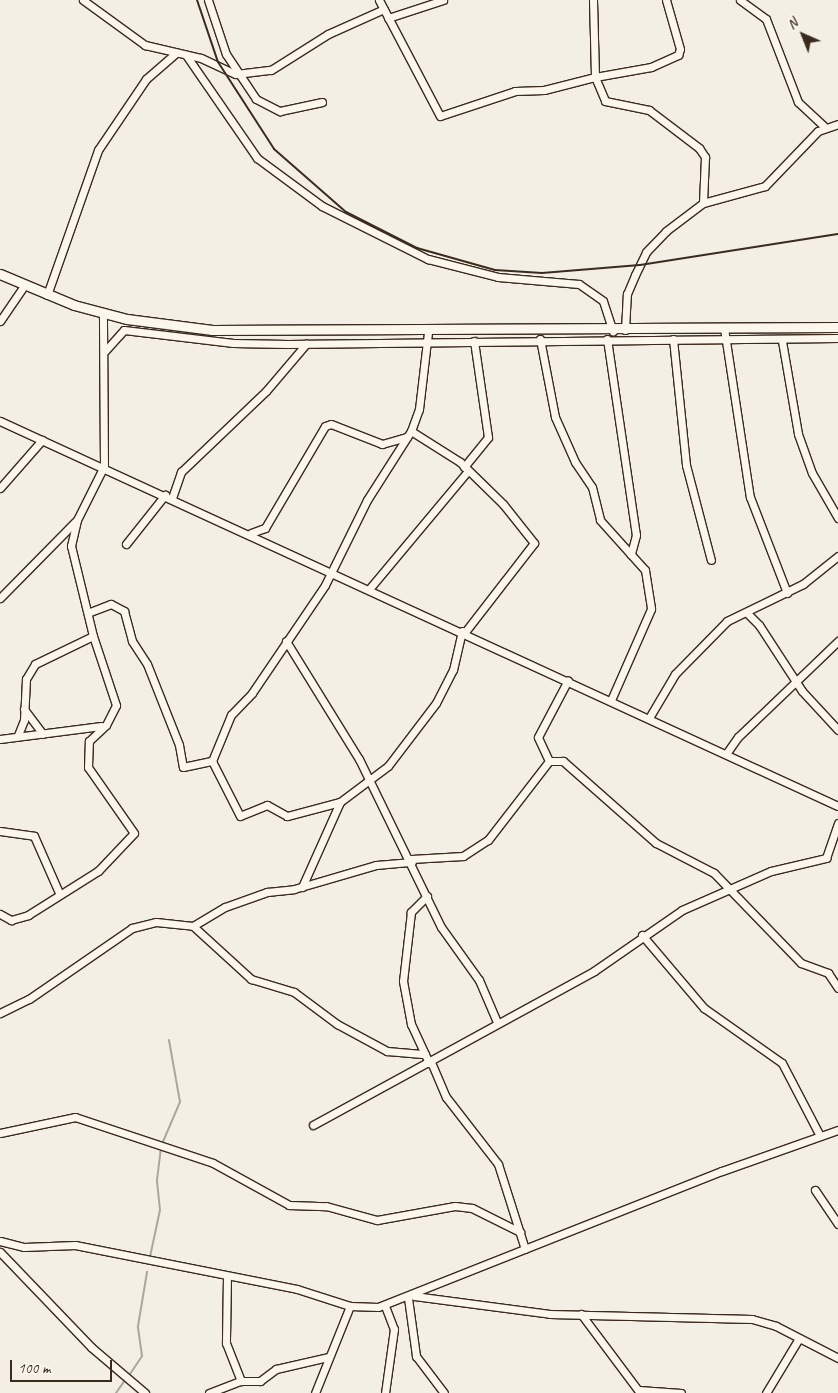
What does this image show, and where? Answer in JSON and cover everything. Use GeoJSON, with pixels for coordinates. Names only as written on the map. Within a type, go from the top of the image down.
{"type":"FeatureCollection","features":[{"type":"Feature","properties":{"kind":"main road"},"geometry":{"type":"LineString","coordinates":[[0,274],[46,295],[103,313],[212,330],[428,332],[838,327]]}},
{"type":"Feature","properties":{"kind":"street"},"geometry":{"type":"LineString","coordinates":[[83,0],[141,43],[186,55],[236,74],[272,110],[322,102]]}},
{"type":"Feature","properties":{"kind":"street"},"geometry":{"type":"LineString","coordinates":[[208,0],[236,74]]}},
{"type":"Feature","properties":{"kind":"street"},"geometry":{"type":"LineString","coordinates":[[379,0],[440,116],[515,91],[544,90],[595,76],[651,67],[678,56],[680,49],[666,0]]}},
{"type":"Feature","properties":{"kind":"street"},"geometry":{"type":"LineString","coordinates":[[388,18],[443,0]]}},
{"type":"Feature","properties":{"kind":"street"},"geometry":{"type":"LineString","coordinates":[[593,0],[595,76],[605,101],[649,110],[699,148],[705,158],[703,203]]}},
{"type":"Feature","properties":{"kind":"street"},"geometry":{"type":"LineString","coordinates":[[740,0],[766,19],[798,102],[824,126]]}},
{"type":"Feature","properties":{"kind":"street"},"geometry":{"type":"LineString","coordinates":[[236,74],[270,70],[328,34],[384,9]]}},
{"type":"Feature","properties":{"kind":"street"},"geometry":{"type":"LineString","coordinates":[[46,295],[98,150],[146,79],[176,53]]}},
{"type":"Feature","properties":{"kind":"street"},"geometry":{"type":"LineString","coordinates":[[186,55],[257,158],[322,206],[428,259],[498,276],[579,284],[603,302],[613,331]]}},
{"type":"Feature","properties":{"kind":"street"},"geometry":{"type":"LineString","coordinates":[[625,330],[627,294],[646,252],[703,203],[765,186],[824,126],[838,124]]}},
{"type":"Feature","properties":{"kind":"street"},"geometry":{"type":"LineString","coordinates":[[0,321],[24,286]]}},
{"type":"Feature","properties":{"kind":"street"},"geometry":{"type":"LineString","coordinates":[[0,598],[77,520],[104,466],[105,351],[103,313]]}},
{"type":"Feature","properties":{"kind":"street"},"geometry":{"type":"LineString","coordinates":[[724,328],[750,497],[787,593]]}},
{"type":"Feature","properties":{"kind":"street"},"geometry":{"type":"LineString","coordinates":[[105,351],[124,330],[233,343],[306,344],[540,339],[726,339],[782,341],[838,338]]}},
{"type":"Feature","properties":{"kind":"street"},"geometry":{"type":"LineString","coordinates":[[409,434],[466,469],[503,504],[534,546],[463,632],[454,670],[436,703],[388,766],[340,802],[288,816],[267,806],[240,816],[212,761],[231,715],[252,693],[331,571],[367,500],[409,434],[419,409],[428,332]]}},
{"type":"Feature","properties":{"kind":"street"},"geometry":{"type":"LineString","coordinates":[[540,339],[548,391],[561,431],[592,486],[600,520],[645,570],[651,609],[611,700]]}},
{"type":"Feature","properties":{"kind":"street"},"geometry":{"type":"LineString","coordinates":[[607,339],[636,536],[631,554]]}},
{"type":"Feature","properties":{"kind":"street"},"geometry":{"type":"LineString","coordinates":[[673,339],[686,466],[711,560]]}},
{"type":"Feature","properties":{"kind":"street"},"geometry":{"type":"LineString","coordinates":[[370,588],[466,469],[488,437],[474,341]]}},
{"type":"Feature","properties":{"kind":"street"},"geometry":{"type":"LineString","coordinates":[[782,341],[798,434],[812,473],[838,518]]}},
{"type":"Feature","properties":{"kind":"street"},"geometry":{"type":"LineString","coordinates":[[126,544],[169,497],[181,472],[266,391],[306,344]]}},
{"type":"Feature","properties":{"kind":"street"},"geometry":{"type":"LineString","coordinates":[[0,420],[370,588],[838,806]]}},
{"type":"Feature","properties":{"kind":"street"},"geometry":{"type":"LineString","coordinates":[[250,533],[265,528],[325,426],[331,424],[382,444],[409,434]]}},
{"type":"Feature","properties":{"kind":"street"},"geometry":{"type":"LineString","coordinates":[[0,488],[42,440]]}},
{"type":"Feature","properties":{"kind":"street"},"geometry":{"type":"LineString","coordinates":[[0,914],[16,920],[60,895],[98,871],[134,833],[88,767],[90,741],[106,725],[116,705],[92,636],[90,612],[72,560],[77,520]]}},
{"type":"Feature","properties":{"kind":"street"},"geometry":{"type":"LineString","coordinates":[[648,718],[675,674],[727,621],[787,593],[838,556]]}},
{"type":"Feature","properties":{"kind":"street"},"geometry":{"type":"LineString","coordinates":[[90,612],[115,604],[124,611],[132,641],[147,664],[178,744],[183,767],[212,761]]}},
{"type":"Feature","properties":{"kind":"street"},"geometry":{"type":"LineString","coordinates":[[747,613],[797,682],[838,730]]}},
{"type":"Feature","properties":{"kind":"street"},"geometry":{"type":"LineString","coordinates":[[18,735],[24,709],[26,679],[35,664],[92,636]]}},
{"type":"Feature","properties":{"kind":"street"},"geometry":{"type":"LineString","coordinates":[[286,641],[370,780],[412,861],[446,936],[479,980],[497,1022]]}},
{"type":"Feature","properties":{"kind":"street"},"geometry":{"type":"LineString","coordinates":[[726,754],[738,737],[838,641]]}},
{"type":"Feature","properties":{"kind":"street"},"geometry":{"type":"LineString","coordinates":[[548,762],[538,737],[568,680]]}},
{"type":"Feature","properties":{"kind":"street"},"geometry":{"type":"LineString","coordinates":[[24,709],[43,734]]}},
{"type":"Feature","properties":{"kind":"street"},"geometry":{"type":"LineString","coordinates":[[0,738],[106,725]]}},
{"type":"Feature","properties":{"kind":"street"},"geometry":{"type":"LineString","coordinates":[[0,1013],[29,999],[132,928],[156,922],[193,926],[260,894],[302,887],[363,868],[475,852],[548,762],[562,761],[656,843],[714,873],[800,963],[828,974],[838,988]]}},
{"type":"Feature","properties":{"kind":"street"},"geometry":{"type":"LineString","coordinates":[[302,887],[340,802]]}},
{"type":"Feature","properties":{"kind":"street"},"geometry":{"type":"LineString","coordinates":[[313,1125],[379,1085],[430,1063],[497,1022],[594,971],[642,935],[682,910],[771,870],[826,858],[838,823]]}},
{"type":"Feature","properties":{"kind":"street"},"geometry":{"type":"LineString","coordinates":[[0,831],[34,836],[60,895]]}},
{"type":"Feature","properties":{"kind":"street"},"geometry":{"type":"LineString","coordinates":[[427,896],[411,912],[403,981],[411,1024],[446,1097],[494,1156],[525,1249]]}},
{"type":"Feature","properties":{"kind":"street"},"geometry":{"type":"LineString","coordinates":[[193,926],[250,979],[294,992],[337,1024],[387,1051],[424,1054]]}},
{"type":"Feature","properties":{"kind":"street"},"geometry":{"type":"LineString","coordinates":[[642,935],[698,1003],[782,1063],[820,1136]]}},
{"type":"Feature","properties":{"kind":"street"},"geometry":{"type":"LineString","coordinates":[[0,1133],[75,1117],[213,1163],[256,1183],[281,1203],[326,1206],[377,1220],[455,1206],[472,1208],[520,1232]]}},
{"type":"Feature","properties":{"kind":"street"},"geometry":{"type":"LineString","coordinates":[[0,1241],[24,1247],[75,1245],[297,1289],[350,1306],[384,1306],[411,1297],[525,1249],[838,1130]]}},
{"type":"Feature","properties":{"kind":"street"},"geometry":{"type":"LineString","coordinates":[[815,1190],[838,1224]]}},
{"type":"Feature","properties":{"kind":"street"},"geometry":{"type":"LineString","coordinates":[[0,1252],[91,1347],[145,1393]]}},
{"type":"Feature","properties":{"kind":"street"},"geometry":{"type":"LineString","coordinates":[[227,1276],[226,1343],[241,1381]]}},
{"type":"Feature","properties":{"kind":"street"},"geometry":{"type":"LineString","coordinates":[[411,1297],[450,1303],[580,1314],[752,1319],[776,1326],[798,1340],[838,1358]]}},
{"type":"Feature","properties":{"kind":"street"},"geometry":{"type":"LineString","coordinates":[[411,1297],[416,1356],[444,1393]]}},
{"type":"Feature","properties":{"kind":"street"},"geometry":{"type":"LineString","coordinates":[[315,1393],[350,1306]]}},
{"type":"Feature","properties":{"kind":"street"},"geometry":{"type":"LineString","coordinates":[[384,1306],[394,1329],[385,1393]]}},
{"type":"Feature","properties":{"kind":"street"},"geometry":{"type":"LineString","coordinates":[[580,1314],[640,1392],[682,1393]]}},
{"type":"Feature","properties":{"kind":"street"},"geometry":{"type":"LineString","coordinates":[[766,1393],[798,1340]]}},
{"type":"Feature","properties":{"kind":"street"},"geometry":{"type":"LineString","coordinates":[[209,1393],[241,1381],[260,1381],[276,1369],[328,1357]]}},
{"type":"Feature","properties":{"kind":"waterway"},"geometry":{"type":"LineString","coordinates":[[162,1144],[180,1102],[169,1040]]}},
{"type":"Feature","properties":{"kind":"waterway"},"geometry":{"type":"LineString","coordinates":[[150,1257],[160,1210],[157,1180],[161,1149]]}},
{"type":"Feature","properties":{"kind":"waterway"},"geometry":{"type":"LineString","coordinates":[[130,1374],[142,1356],[138,1326],[147,1272]]}},
{"type":"Feature","properties":{"kind":"waterway"},"geometry":{"type":"LineString","coordinates":[[116,1393],[125,1380]]}},
{"type":"Feature","properties":{"kind":"railway"},"geometry":{"type":"LineString","coordinates":[[197,0],[218,62],[274,149],[346,212],[417,248],[495,270],[542,273],[640,265],[838,234]]}}]}
